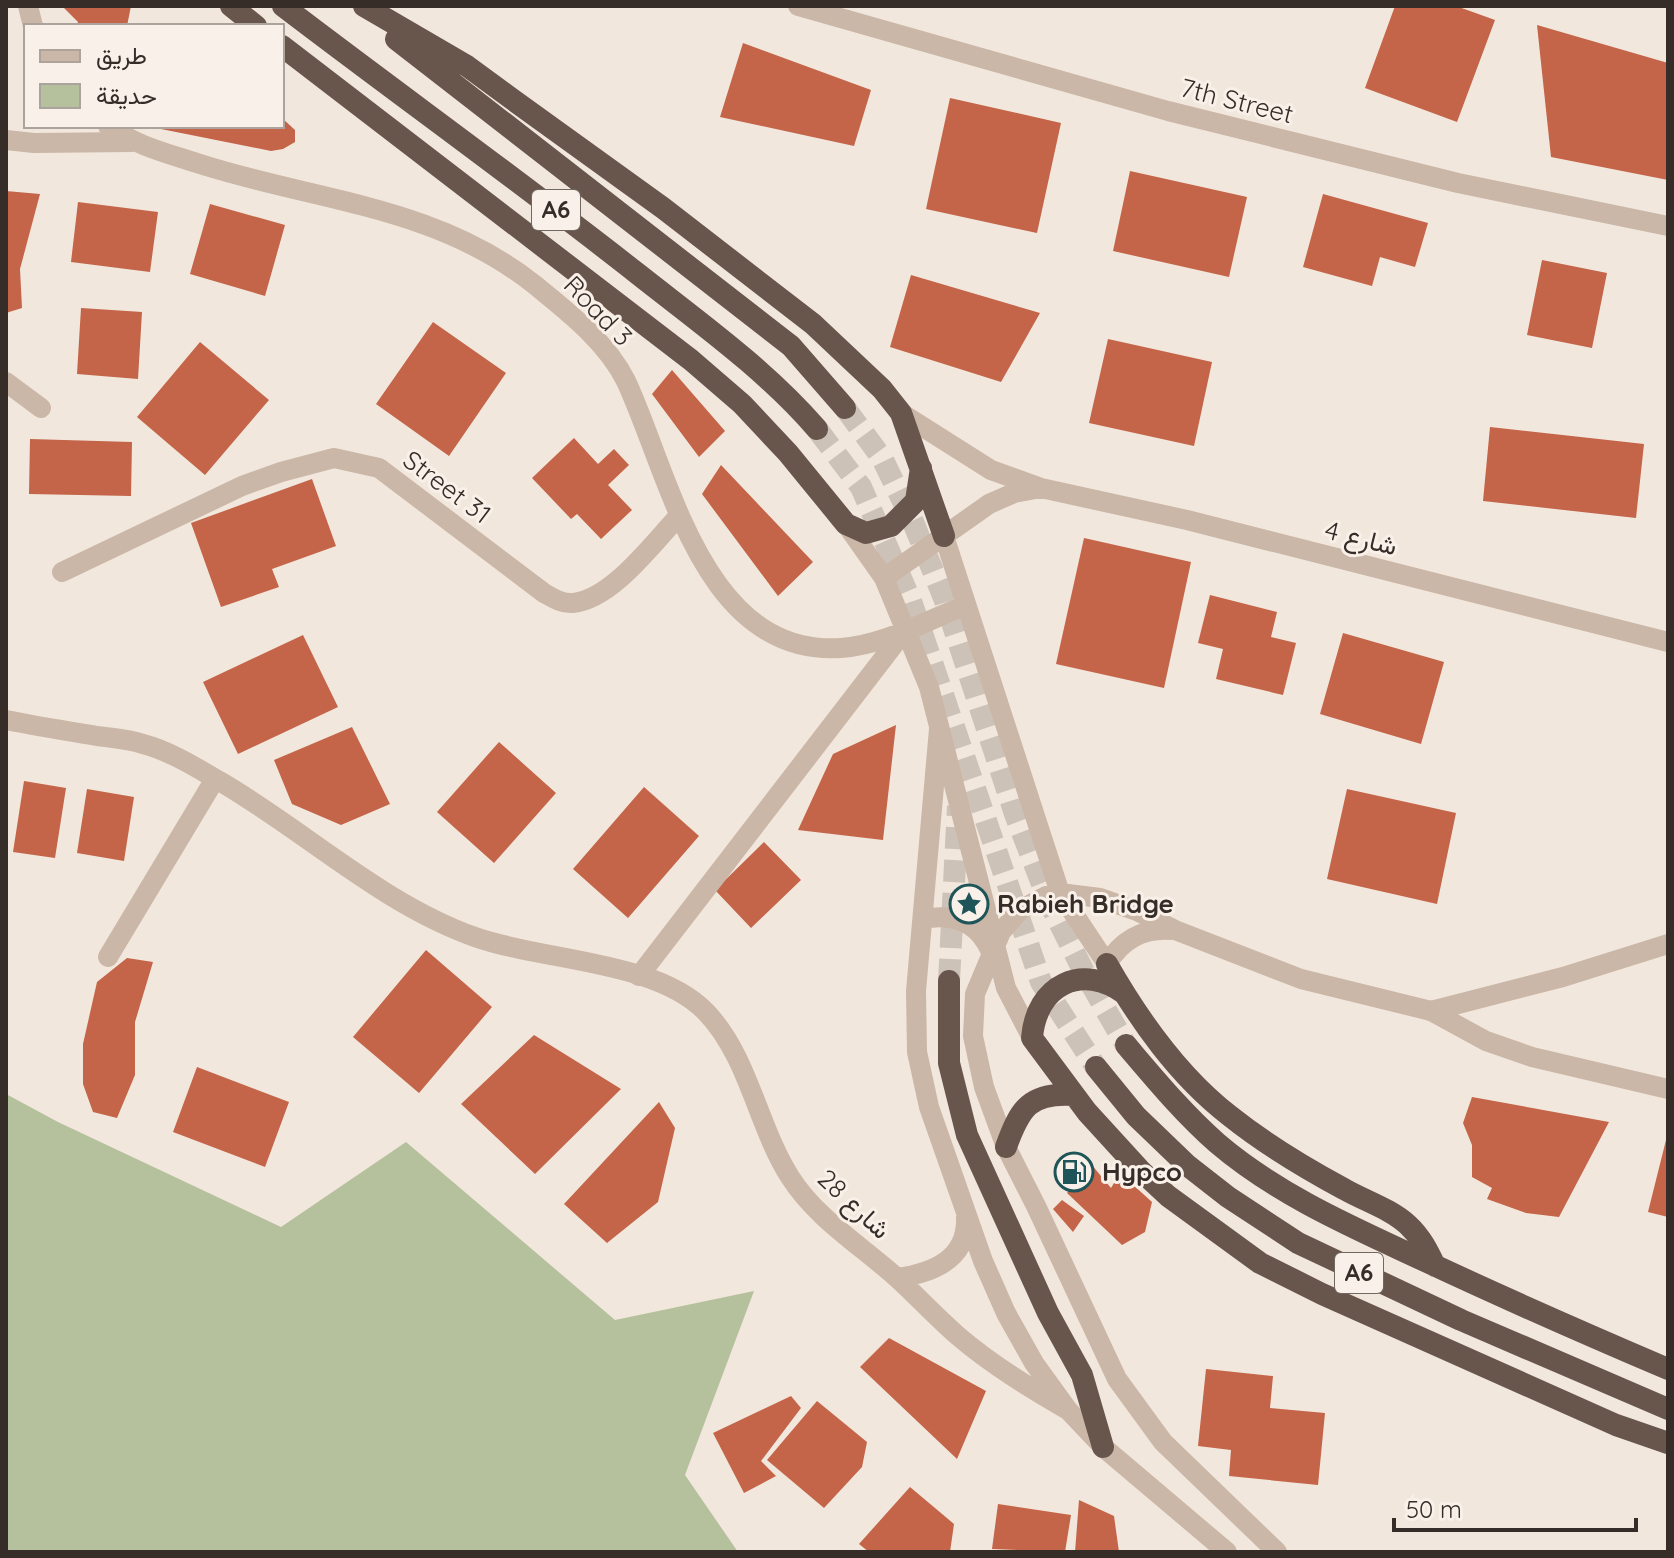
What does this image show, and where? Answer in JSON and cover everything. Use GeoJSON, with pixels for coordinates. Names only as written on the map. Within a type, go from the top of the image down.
{"type":"FeatureCollection","features":[{"type":"Feature","properties":{"kind":"highway"},"geometry":{"type":"LineString","coordinates":[[231,6],[254,24]]}},
{"type":"Feature","properties":{"kind":"highway","name":"A6"},"geometry":{"type":"LineString","coordinates":[[283,6],[578,226],[759,369],[817,429]]}},
{"type":"Feature","properties":{"kind":"highway","name":"A6"},"geometry":{"type":"LineString","coordinates":[[350,6],[488,108],[791,346],[845,408]]}},
{"type":"Feature","properties":{"kind":"highway"},"geometry":{"type":"LineString","coordinates":[[364,6],[467,66],[663,208],[813,324],[882,389],[901,413],[944,536]]}},
{"type":"Feature","properties":{"kind":"highway"},"geometry":{"type":"LineString","coordinates":[[284,48],[422,151],[712,378],[742,404],[788,453],[846,524],[866,533],[891,526],[916,501],[921,468]]}},
{"type":"Feature","properties":{"kind":"highway"},"geometry":{"type":"LineString","coordinates":[[1107,964],[1125,994],[1197,1087],[1231,1117],[1306,1168],[1408,1224],[1424,1243],[1435,1266]]}},
{"type":"Feature","properties":{"kind":"highway"},"geometry":{"type":"LineString","coordinates":[[1125,994],[1102,981],[1089,979],[1063,984],[1043,1000],[1037,1012],[1032,1038],[1087,1112],[1168,1196],[1260,1263],[1322,1294],[1616,1425],[1668,1443]]}},
{"type":"Feature","properties":{"kind":"highway"},"geometry":{"type":"LineString","coordinates":[[949,981],[949,1063],[967,1135],[1016,1246],[1082,1375],[1103,1447]]}},
{"type":"Feature","properties":{"kind":"highway","name":"A6"},"geometry":{"type":"LineString","coordinates":[[1126,1045],[1189,1117],[1220,1145],[1332,1218],[1668,1369]]}},
{"type":"Feature","properties":{"kind":"highway","name":"A6"},"geometry":{"type":"LineString","coordinates":[[1096,1067],[1136,1116],[1187,1165],[1228,1197],[1298,1243],[1461,1320],[1668,1409]]}},
{"type":"Feature","properties":{"kind":"highway"},"geometry":{"type":"LineString","coordinates":[[1006,1147],[1020,1113],[1027,1105],[1056,1094],[1074,1095]]}},
{"type":"Feature","properties":{"kind":"street","name":"7th Street"},"geometry":{"type":"LineString","coordinates":[[798,6],[1168,111],[1458,183],[1668,226]]}},
{"type":"Feature","properties":{"kind":"street","name":"Road 3"},"geometry":{"type":"LineString","coordinates":[[111,128],[132,142],[229,174],[363,204],[448,233],[517,270],[584,327],[609,355],[625,379],[678,517],[719,586],[742,613],[771,632],[804,644],[839,648],[874,643],[966,605]]}},
{"type":"Feature","properties":{"kind":"street"},"geometry":{"type":"LineString","coordinates":[[6,140],[34,143],[132,142]]}},
{"type":"Feature","properties":{"kind":"street"},"geometry":{"type":"LineString","coordinates":[[6,382],[41,408]]}},
{"type":"Feature","properties":{"kind":"street","name":"شارع 4"},"geometry":{"type":"LineString","coordinates":[[901,413],[991,470],[1041,488],[1187,520],[1668,642]]}},
{"type":"Feature","properties":{"kind":"street","name":"Street 31"},"geometry":{"type":"LineString","coordinates":[[62,572],[242,486],[334,458],[379,468],[560,602],[588,599],[606,589],[678,517]]}},
{"type":"Feature","properties":{"kind":"street"},"geometry":{"type":"LineString","coordinates":[[884,578],[989,504],[1014,493],[1041,488]]}},
{"type":"Feature","properties":{"kind":"street"},"geometry":{"type":"LineString","coordinates":[[846,524],[884,578],[929,687],[993,950],[1006,988],[1032,1038]]}},
{"type":"Feature","properties":{"kind":"street"},"geometry":{"type":"LineString","coordinates":[[944,536],[1060,893],[1107,964],[1116,950],[1143,932],[1175,930]]}},
{"type":"Feature","properties":{"kind":"street"},"geometry":{"type":"LineString","coordinates":[[630,973],[906,629]]}},
{"type":"Feature","properties":{"kind":"street","name":"شارع 28"},"geometry":{"type":"LineString","coordinates":[[6,720],[144,744],[255,802],[428,917],[499,944],[630,973],[686,996],[706,1012],[728,1041],[772,1147],[793,1181],[823,1216],[897,1278],[960,1337],[1030,1388],[1068,1410]]}},
{"type":"Feature","properties":{"kind":"street"},"geometry":{"type":"LineString","coordinates":[[939,729],[916,991],[917,1052],[929,1107],[983,1261],[1006,1313],[1034,1363],[1068,1410],[1103,1447],[1227,1552]]}},
{"type":"Feature","properties":{"kind":"street"},"geometry":{"type":"LineString","coordinates":[[108,957],[215,779]]}},
{"type":"Feature","properties":{"kind":"street"},"geometry":{"type":"LineString","coordinates":[[1277,1552],[1163,1442],[1117,1379],[1006,1147],[984,1087],[973,1036],[975,994],[1001,932],[1020,910],[1046,896],[1060,893],[1100,898],[1301,979],[1431,1011],[1486,1041],[1532,1057],[1668,1089]]}},
{"type":"Feature","properties":{"kind":"street"},"geometry":{"type":"LineString","coordinates":[[923,919],[939,916],[964,922],[993,950]]}},
{"type":"Feature","properties":{"kind":"street"},"geometry":{"type":"LineString","coordinates":[[1431,1011],[1563,977],[1668,944]]}},
{"type":"Feature","properties":{"kind":"street"},"geometry":{"type":"LineString","coordinates":[[897,1278],[932,1271],[957,1252],[967,1222],[965,1206]]}},
{"type":"Feature","properties":{"kind":"green space"},"geometry":{"type":"Polygon","coordinates":[[[6,1094],[58,1122],[281,1227],[406,1142],[615,1320],[754,1291],[685,1475],[738,1552],[6,1552],[6,1094]]]}},
{"type":"Feature","properties":{"kind":"building"},"geometry":{"type":"Polygon","coordinates":[[[62,6],[131,6],[127,24],[78,22],[62,6]]]}},
{"type":"Feature","properties":{"kind":"building"},"geometry":{"type":"Polygon","coordinates":[[[1395,6],[1456,6],[1495,20],[1457,122],[1365,88],[1395,6]]]}},
{"type":"Feature","properties":{"kind":"building"},"geometry":{"type":"Polygon","coordinates":[[[1537,25],[1668,63],[1668,180],[1551,157],[1537,25]]]}},
{"type":"Feature","properties":{"kind":"building"},"geometry":{"type":"Polygon","coordinates":[[[743,43],[871,90],[854,146],[720,117],[743,43]]]}},
{"type":"Feature","properties":{"kind":"building"},"geometry":{"type":"Polygon","coordinates":[[[950,98],[1061,123],[1037,233],[926,209],[950,98]]]}},
{"type":"Feature","properties":{"kind":"building"},"geometry":{"type":"Polygon","coordinates":[[[284,120],[295,130],[295,142],[271,151],[156,128],[284,128],[284,120]]]}},
{"type":"Feature","properties":{"kind":"building"},"geometry":{"type":"Polygon","coordinates":[[[1130,171],[1247,197],[1229,277],[1113,251],[1130,171]]]}},
{"type":"Feature","properties":{"kind":"building"},"geometry":{"type":"Polygon","coordinates":[[[6,191],[40,194],[20,269],[22,308],[6,313],[6,191]]]}},
{"type":"Feature","properties":{"kind":"building"},"geometry":{"type":"Polygon","coordinates":[[[1323,194],[1428,223],[1415,267],[1380,257],[1372,286],[1303,267],[1323,194]]]}},
{"type":"Feature","properties":{"kind":"building"},"geometry":{"type":"Polygon","coordinates":[[[78,202],[158,212],[150,272],[71,262],[78,202]]]}},
{"type":"Feature","properties":{"kind":"building"},"geometry":{"type":"Polygon","coordinates":[[[210,204],[285,225],[265,296],[190,274],[210,204]]]}},
{"type":"Feature","properties":{"kind":"building"},"geometry":{"type":"Polygon","coordinates":[[[1542,260],[1607,273],[1592,348],[1527,335],[1542,260]]]}},
{"type":"Feature","properties":{"kind":"building"},"geometry":{"type":"Polygon","coordinates":[[[911,275],[1040,313],[1001,382],[890,347],[911,275]]]}},
{"type":"Feature","properties":{"kind":"building"},"geometry":{"type":"Polygon","coordinates":[[[81,308],[142,312],[138,379],[77,374],[81,308]]]}},
{"type":"Feature","properties":{"kind":"building"},"geometry":{"type":"Polygon","coordinates":[[[433,322],[506,373],[449,456],[376,404],[433,322]]]}},
{"type":"Feature","properties":{"kind":"building"},"geometry":{"type":"Polygon","coordinates":[[[1108,339],[1212,362],[1194,446],[1089,423],[1108,339]]]}},
{"type":"Feature","properties":{"kind":"building"},"geometry":{"type":"Polygon","coordinates":[[[200,342],[269,400],[205,475],[137,417],[200,342]]]}},
{"type":"Feature","properties":{"kind":"building"},"geometry":{"type":"Polygon","coordinates":[[[672,370],[725,431],[699,457],[652,394],[672,370]]]}},
{"type":"Feature","properties":{"kind":"building"},"geometry":{"type":"Polygon","coordinates":[[[1490,427],[1644,444],[1636,518],[1483,501],[1490,427]]]}},
{"type":"Feature","properties":{"kind":"building"},"geometry":{"type":"Polygon","coordinates":[[[574,438],[598,464],[614,449],[629,465],[608,485],[632,510],[601,539],[577,514],[571,519],[532,478],[574,438]]]}},
{"type":"Feature","properties":{"kind":"building"},"geometry":{"type":"Polygon","coordinates":[[[30,439],[132,442],[131,496],[29,494],[30,439]]]}},
{"type":"Feature","properties":{"kind":"building"},"geometry":{"type":"Polygon","coordinates":[[[721,465],[813,562],[778,596],[702,494],[721,465]]]}},
{"type":"Feature","properties":{"kind":"building"},"geometry":{"type":"Polygon","coordinates":[[[312,479],[336,546],[272,569],[279,587],[221,607],[191,523],[312,479]]]}},
{"type":"Feature","properties":{"kind":"building"},"geometry":{"type":"Polygon","coordinates":[[[1084,538],[1191,562],[1164,688],[1056,664],[1084,538]]]}},
{"type":"Feature","properties":{"kind":"building"},"geometry":{"type":"Polygon","coordinates":[[[1210,595],[1277,612],[1271,637],[1296,643],[1283,695],[1216,679],[1223,649],[1198,643],[1210,595]]]}},
{"type":"Feature","properties":{"kind":"building"},"geometry":{"type":"Polygon","coordinates":[[[1343,633],[1444,662],[1421,744],[1320,714],[1343,633]]]}},
{"type":"Feature","properties":{"kind":"building"},"geometry":{"type":"Polygon","coordinates":[[[303,635],[338,707],[238,754],[203,682],[303,635]]]}},
{"type":"Feature","properties":{"kind":"building"},"geometry":{"type":"Polygon","coordinates":[[[896,725],[883,840],[798,830],[833,754],[896,725]]]}},
{"type":"Feature","properties":{"kind":"building"},"geometry":{"type":"Polygon","coordinates":[[[352,727],[390,804],[341,825],[292,804],[274,760],[352,727]]]}},
{"type":"Feature","properties":{"kind":"building"},"geometry":{"type":"Polygon","coordinates":[[[499,742],[556,793],[494,863],[437,812],[499,742]]]}},
{"type":"Feature","properties":{"kind":"building"},"geometry":{"type":"Polygon","coordinates":[[[24,781],[66,788],[55,858],[13,852],[24,781]]]}},
{"type":"Feature","properties":{"kind":"building"},"geometry":{"type":"Polygon","coordinates":[[[644,787],[699,836],[628,918],[573,869],[644,787]]]}},
{"type":"Feature","properties":{"kind":"building"},"geometry":{"type":"Polygon","coordinates":[[[87,789],[134,797],[124,861],[77,853],[87,789]]]}},
{"type":"Feature","properties":{"kind":"building"},"geometry":{"type":"Polygon","coordinates":[[[1347,789],[1456,813],[1437,904],[1327,879],[1347,789]]]}},
{"type":"Feature","properties":{"kind":"building"},"geometry":{"type":"Polygon","coordinates":[[[764,842],[801,880],[751,928],[715,890],[764,842]]]}},
{"type":"Feature","properties":{"kind":"building"},"geometry":{"type":"Polygon","coordinates":[[[426,950],[492,1007],[419,1093],[353,1037],[426,950]]]}},
{"type":"Feature","properties":{"kind":"building"},"geometry":{"type":"Polygon","coordinates":[[[127,958],[153,962],[135,1022],[135,1075],[117,1118],[93,1112],[83,1084],[83,1044],[97,982],[127,958]]]}},
{"type":"Feature","properties":{"kind":"building"},"geometry":{"type":"Polygon","coordinates":[[[534,1035],[621,1089],[535,1174],[461,1104],[534,1035]]]}},
{"type":"Feature","properties":{"kind":"building"},"geometry":{"type":"Polygon","coordinates":[[[197,1067],[289,1102],[265,1167],[173,1132],[197,1067]]]}},
{"type":"Feature","properties":{"kind":"building"},"geometry":{"type":"Polygon","coordinates":[[[1472,1097],[1609,1122],[1559,1217],[1526,1213],[1487,1199],[1492,1188],[1472,1177],[1472,1145],[1463,1123],[1472,1097]]]}},
{"type":"Feature","properties":{"kind":"building"},"geometry":{"type":"Polygon","coordinates":[[[659,1102],[675,1128],[658,1202],[607,1243],[564,1204],[659,1102]]]}},
{"type":"Feature","properties":{"kind":"building"},"geometry":{"type":"Polygon","coordinates":[[[1668,1136],[1668,1217],[1648,1212],[1668,1136]]]}},
{"type":"Feature","properties":{"kind":"building"},"geometry":{"type":"Polygon","coordinates":[[[1091,1164],[1111,1188],[1120,1173],[1152,1202],[1145,1232],[1122,1245],[1067,1193],[1091,1164]]]}},
{"type":"Feature","properties":{"kind":"building"},"geometry":{"type":"Polygon","coordinates":[[[1062,1200],[1084,1216],[1073,1232],[1053,1209],[1062,1200]]]}},
{"type":"Feature","properties":{"kind":"building"},"geometry":{"type":"Polygon","coordinates":[[[889,1338],[986,1391],[957,1459],[860,1367],[889,1338]]]}},
{"type":"Feature","properties":{"kind":"building"},"geometry":{"type":"Polygon","coordinates":[[[1206,1369],[1273,1376],[1270,1408],[1325,1413],[1318,1485],[1229,1476],[1231,1450],[1198,1446],[1206,1369]]]}},
{"type":"Feature","properties":{"kind":"building"},"geometry":{"type":"Polygon","coordinates":[[[791,1396],[801,1408],[761,1461],[776,1476],[744,1493],[713,1433],[791,1396]]]}},
{"type":"Feature","properties":{"kind":"building"},"geometry":{"type":"Polygon","coordinates":[[[817,1401],[867,1442],[862,1467],[824,1508],[767,1460],[817,1401]]]}},
{"type":"Feature","properties":{"kind":"building"},"geometry":{"type":"Polygon","coordinates":[[[910,1487],[954,1524],[950,1552],[869,1552],[859,1544],[910,1487]]]}},
{"type":"Feature","properties":{"kind":"building"},"geometry":{"type":"Polygon","coordinates":[[[1079,1500],[1114,1516],[1119,1552],[1075,1552],[1079,1500]]]}},
{"type":"Feature","properties":{"kind":"building"},"geometry":{"type":"Polygon","coordinates":[[[998,1504],[1071,1515],[1065,1552],[992,1549],[998,1504]]]}},
{"type":"Feature","properties":{"kind":"tunnel"},"geometry":{"type":"LineString","coordinates":[[845,408],[882,458],[913,522],[944,598],[1015,814],[1049,902],[1126,1045]]}},
{"type":"Feature","properties":{"kind":"tunnel"},"geometry":{"type":"LineString","coordinates":[[817,429],[861,487],[911,601],[1041,982],[1096,1067]]}},
{"type":"Feature","properties":{"kind":"tunnel"},"geometry":{"type":"LineString","coordinates":[[949,981],[958,806]]}},
{"type":"Feature","properties":{"kind":"place","name":"Rabieh Bridge"},"geometry":{"type":"Point","coordinates":[969,904]}},
{"type":"Feature","properties":{"kind":"place","name":"Hypco"},"geometry":{"type":"Point","coordinates":[1074,1172]}}]}
